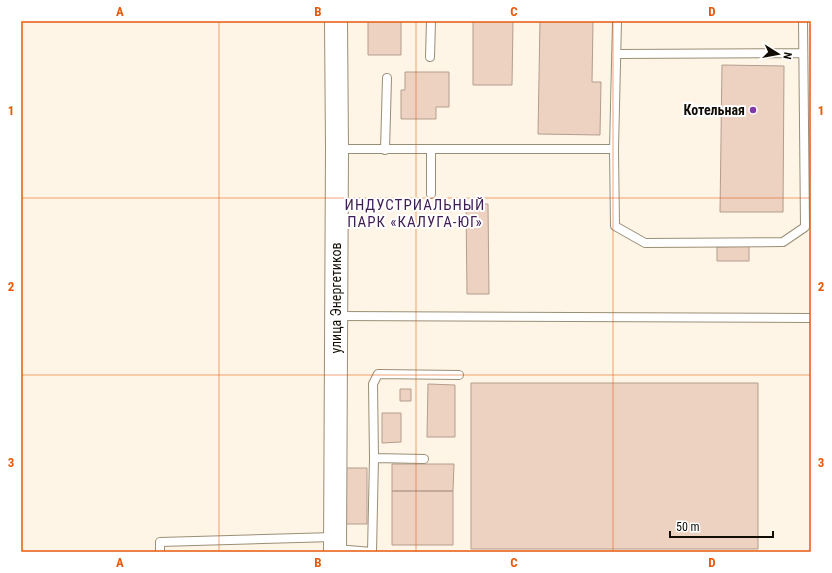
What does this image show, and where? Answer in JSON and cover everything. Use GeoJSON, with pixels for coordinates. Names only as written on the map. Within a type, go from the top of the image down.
{"type":"FeatureCollection","features":[{"type":"Feature","properties":{"kind":"street","name":"улица Энергетиков"},"geometry":{"type":"LineString","coordinates":[[335,546],[337,149],[336,21]]}},
{"type":"Feature","properties":{"kind":"lane"},"geometry":{"type":"LineString","coordinates":[[430,57],[431,21]]}},
{"type":"Feature","properties":{"kind":"lane"},"geometry":{"type":"LineString","coordinates":[[617,21],[614,149],[615,226],[645,243],[783,242],[805,227],[803,21]]}},
{"type":"Feature","properties":{"kind":"lane"},"geometry":{"type":"LineString","coordinates":[[616,54],[803,53]]}},
{"type":"Feature","properties":{"kind":"lane"},"geometry":{"type":"LineString","coordinates":[[385,150],[387,78]]}},
{"type":"Feature","properties":{"kind":"lane"},"geometry":{"type":"LineString","coordinates":[[337,149],[614,149]]}},
{"type":"Feature","properties":{"kind":"lane"},"geometry":{"type":"LineString","coordinates":[[431,150],[431,194]]}},
{"type":"Feature","properties":{"kind":"lane"},"geometry":{"type":"LineString","coordinates":[[336,316],[811,318]]}},
{"type":"Feature","properties":{"kind":"lane"},"geometry":{"type":"LineString","coordinates":[[160,552],[160,542],[335,546],[372,552],[374,458],[373,384],[378,374],[459,375]]}},
{"type":"Feature","properties":{"kind":"lane"},"geometry":{"type":"LineString","coordinates":[[374,458],[424,459]]}},
{"type":"Feature","properties":{"kind":"building"},"geometry":{"type":"Polygon","coordinates":[[[368,21],[401,21],[401,55],[368,55],[368,21]]]}},
{"type":"Feature","properties":{"kind":"building"},"geometry":{"type":"Polygon","coordinates":[[[473,21],[513,21],[512,85],[473,85],[473,21]]]}},
{"type":"Feature","properties":{"kind":"building"},"geometry":{"type":"Polygon","coordinates":[[[540,21],[593,21],[592,82],[601,82],[600,135],[538,134],[540,21]]]}},
{"type":"Feature","properties":{"kind":"building","name":"Котельная"},"geometry":{"type":"Polygon","coordinates":[[[722,65],[784,66],[783,212],[720,212],[722,65]]]}},
{"type":"Feature","properties":{"kind":"building"},"geometry":{"type":"Polygon","coordinates":[[[405,72],[449,72],[449,107],[436,107],[436,119],[401,119],[401,90],[405,90],[405,72]]]}},
{"type":"Feature","properties":{"kind":"building"},"geometry":{"type":"Polygon","coordinates":[[[466,204],[488,204],[489,294],[467,294],[466,204]]]}},
{"type":"Feature","properties":{"kind":"building"},"geometry":{"type":"Polygon","coordinates":[[[749,246],[749,261],[717,261],[717,247],[749,246]]]}},
{"type":"Feature","properties":{"kind":"building"},"geometry":{"type":"Polygon","coordinates":[[[471,383],[758,383],[758,549],[471,549],[471,383]]]}},
{"type":"Feature","properties":{"kind":"building"},"geometry":{"type":"Polygon","coordinates":[[[428,384],[455,385],[455,437],[427,437],[428,384]]]}},
{"type":"Feature","properties":{"kind":"building"},"geometry":{"type":"Polygon","coordinates":[[[400,389],[411,389],[411,401],[400,401],[400,389]]]}},
{"type":"Feature","properties":{"kind":"building"},"geometry":{"type":"Polygon","coordinates":[[[382,413],[401,413],[401,442],[382,443],[382,413]]]}},
{"type":"Feature","properties":{"kind":"building"},"geometry":{"type":"Polygon","coordinates":[[[392,464],[454,464],[453,491],[392,491],[392,464]]]}},
{"type":"Feature","properties":{"kind":"building"},"geometry":{"type":"Polygon","coordinates":[[[345,468],[367,468],[367,524],[345,524],[345,468]]]}},
{"type":"Feature","properties":{"kind":"building"},"geometry":{"type":"Polygon","coordinates":[[[392,491],[453,491],[453,545],[392,545],[392,491]]]}},
{"type":"Feature","properties":{"kind":"place","name":"Котельная"},"geometry":{"type":"Point","coordinates":[753,110]}},
{"type":"Feature","properties":{"kind":"district","name":"ИНДУСТРИАЛЬНЫЙ ПАРК «КАЛУГА-ЮГ»"},"geometry":{"type":"Point","coordinates":[415,214]}}]}
